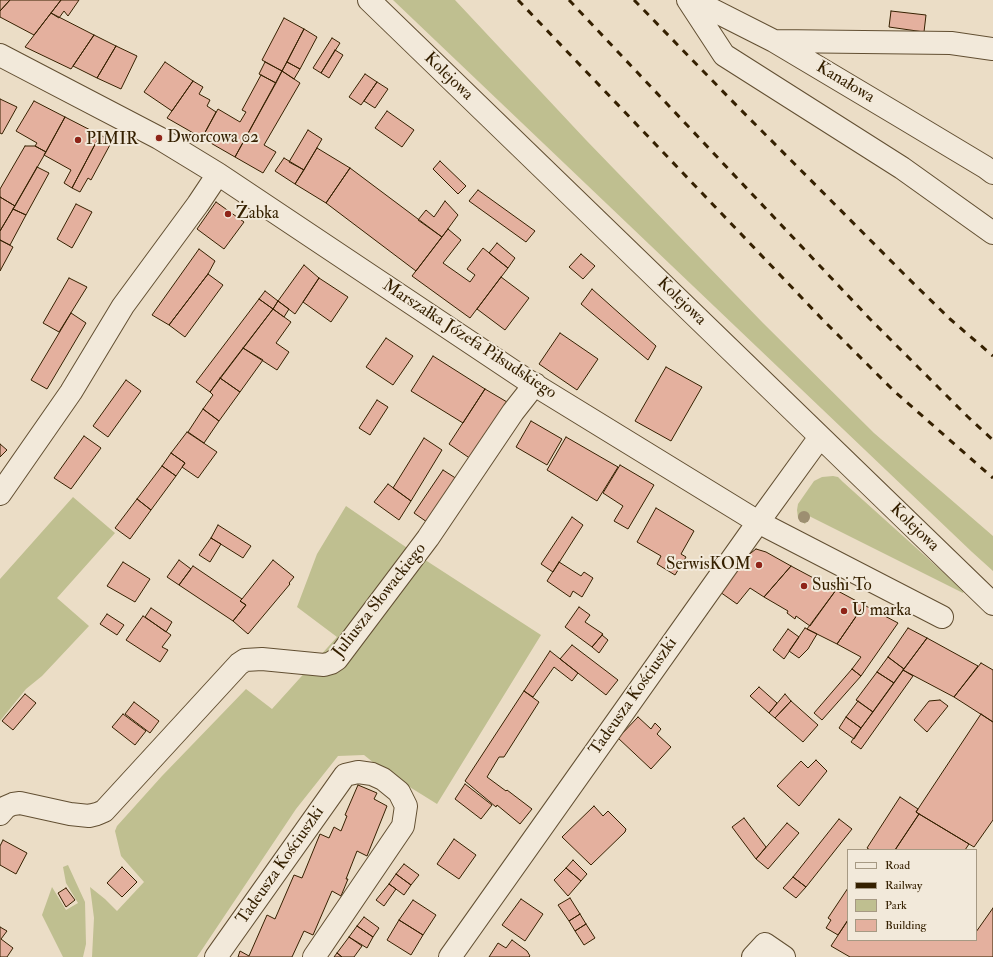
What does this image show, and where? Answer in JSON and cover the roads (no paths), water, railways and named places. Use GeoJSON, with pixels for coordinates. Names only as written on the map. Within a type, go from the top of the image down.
{"type":"FeatureCollection","features":[{"type":"Feature","properties":{"kind":"street","name":"Kolejowa"},"geometry":{"type":"LineString","coordinates":[[369,0],[993,604]]}},
{"type":"Feature","properties":{"kind":"street"},"geometry":{"type":"LineString","coordinates":[[688,0],[724,54],[902,168],[993,233]]}},
{"type":"Feature","properties":{"kind":"street","name":"Kanałowa"},"geometry":{"type":"LineString","coordinates":[[693,0],[774,41],[920,127],[993,173]]}},
{"type":"Feature","properties":{"kind":"street"},"geometry":{"type":"LineString","coordinates":[[774,41],[951,43],[993,49]]}},
{"type":"Feature","properties":{"kind":"street","name":"Marszałka Józefa Piłsudskiego"},"geometry":{"type":"LineString","coordinates":[[0,55],[159,138],[218,174],[525,379],[758,522],[942,617]]}},
{"type":"Feature","properties":{"kind":"street"},"geometry":{"type":"LineString","coordinates":[[0,494],[71,392],[123,306],[218,174]]}},
{"type":"Feature","properties":{"kind":"street","name":"Juliusza Słowackiego"},"geometry":{"type":"LineString","coordinates":[[0,814],[6,807],[20,803],[70,814],[89,816],[104,811],[239,664],[245,660],[253,659],[324,666],[331,664],[337,659],[428,538],[513,412],[535,384]]}},
{"type":"Feature","properties":{"kind":"street","name":"Tadeusza Kościuszki"},"geometry":{"type":"LineString","coordinates":[[450,957],[758,522],[820,437]]}},
{"type":"Feature","properties":{"kind":"street","name":"Tadeusza Kościuszki"},"geometry":{"type":"LineString","coordinates":[[216,957],[345,775],[358,772],[372,774],[383,779],[399,792],[406,806],[403,826],[314,957]]}},
{"type":"Feature","properties":{"kind":"street"},"geometry":{"type":"LineString","coordinates":[[754,957],[765,944],[784,957]]}},
{"type":"Feature","properties":{"kind":"railway"},"geometry":{"type":"LineString","coordinates":[[518,0],[823,320],[894,391],[993,478]]}},
{"type":"Feature","properties":{"kind":"railway"},"geometry":{"type":"LineString","coordinates":[[569,0],[870,319],[993,440]]}},
{"type":"Feature","properties":{"kind":"railway"},"geometry":{"type":"LineString","coordinates":[[634,0],[909,279],[950,319],[993,356]]}},
{"type":"Feature","properties":{"kind":"place","name":"Dworcowa 02"},"geometry":{"type":"Point","coordinates":[159,138]}},
{"type":"Feature","properties":{"kind":"place","name":"PIMIR"},"geometry":{"type":"Point","coordinates":[78,140]}},
{"type":"Feature","properties":{"kind":"place","name":"Żabka"},"geometry":{"type":"Point","coordinates":[228,214]}},
{"type":"Feature","properties":{"kind":"place","name":"SerwisKOM"},"geometry":{"type":"Point","coordinates":[759,565]}},
{"type":"Feature","properties":{"kind":"place","name":"Sushi To"},"geometry":{"type":"Point","coordinates":[804,586]}},
{"type":"Feature","properties":{"kind":"place","name":"U marka"},"geometry":{"type":"Point","coordinates":[844,611]}}]}
